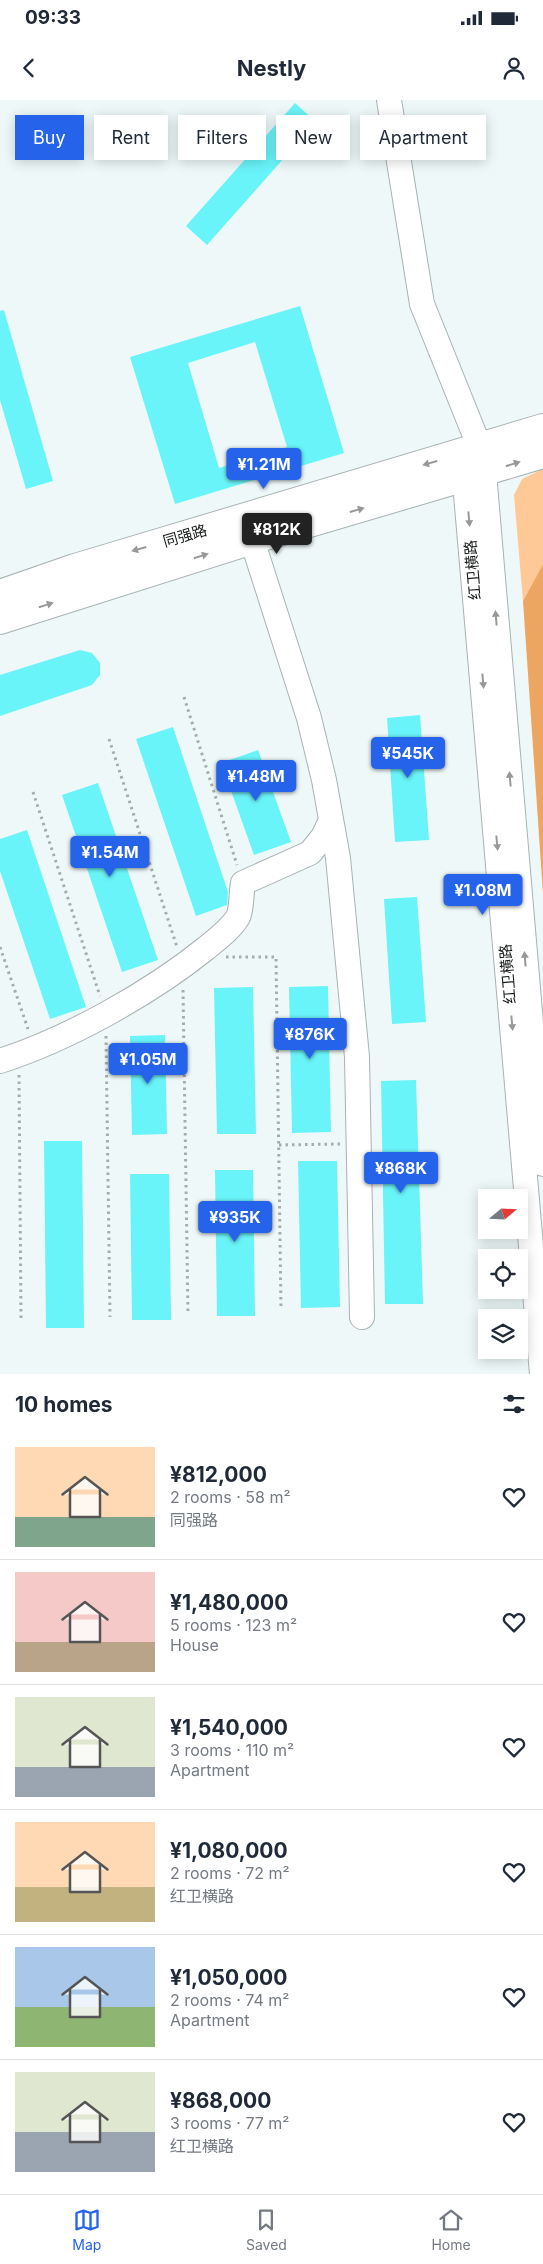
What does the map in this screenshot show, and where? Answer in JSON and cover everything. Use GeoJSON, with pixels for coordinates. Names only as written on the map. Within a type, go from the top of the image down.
{"type":"FeatureCollection","features":[{"type":"Feature","properties":{"kind":"main road","name":"同强路"},"geometry":{"type":"LineString","coordinates":[[0,620],[252,540],[473,463],[543,428]]}},
{"type":"Feature","properties":{"kind":"main road","name":"同强路"},"geometry":{"type":"LineString","coordinates":[[0,594],[75,568],[473,463],[543,454]]}},
{"type":"Feature","properties":{"kind":"street"},"geometry":{"type":"LineString","coordinates":[[389,100],[422,304],[473,463]]}},
{"type":"Feature","properties":{"kind":"street","name":"红卫横路"},"geometry":{"type":"LineString","coordinates":[[473,463],[543,1164]]}},
{"type":"Feature","properties":{"kind":"street","name":"红卫横路"},"geometry":{"type":"LineString","coordinates":[[473,463],[542,1374]]}},
{"type":"Feature","properties":{"kind":"street"},"geometry":{"type":"LineString","coordinates":[[252,540],[309,718],[324,780],[339,868],[357,1057],[362,1317]]}},
{"type":"Feature","properties":{"kind":"street"},"geometry":{"type":"LineString","coordinates":[[18,1055],[77,1030],[189,962],[219,937],[238,916],[243,883],[310,852],[323,837],[331,820]]}},
{"type":"Feature","properties":{"kind":"street"},"geometry":{"type":"LineString","coordinates":[[310,852],[339,868]]}},
{"type":"Feature","properties":{"kind":"path"},"geometry":{"type":"LineString","coordinates":[[184,697],[243,883]]}},
{"type":"Feature","properties":{"kind":"path"},"geometry":{"type":"LineString","coordinates":[[109,739],[189,962],[188,1314]]}},
{"type":"Feature","properties":{"kind":"path"},"geometry":{"type":"LineString","coordinates":[[33,792],[106,1013],[110,1317]]}},
{"type":"Feature","properties":{"kind":"path"},"geometry":{"type":"LineString","coordinates":[[0,947],[18,1055],[22,1319]]}},
{"type":"Feature","properties":{"kind":"path"},"geometry":{"type":"LineString","coordinates":[[189,962],[276,958],[281,1309]]}},
{"type":"Feature","properties":{"kind":"path"},"geometry":{"type":"LineString","coordinates":[[279,1145],[358,1143]]}},
{"type":"Feature","properties":{"kind":"shaded area"},"geometry":{"type":"Polygon","coordinates":[[[543,469],[543,564],[523,601],[514,495],[522,479],[543,469]]]}},
{"type":"Feature","properties":{"kind":"shaded area"},"geometry":{"type":"Polygon","coordinates":[[[543,564],[543,894],[523,601],[543,564]]]}},
{"type":"Feature","properties":{"kind":"building"},"geometry":{"type":"Polygon","coordinates":[[[295,103],[308,115],[284,115],[295,103]]]}},
{"type":"Feature","properties":{"kind":"building"},"geometry":{"type":"Polygon","coordinates":[[[276,124],[276,160],[282,160],[207,245],[186,226],[244,160],[266,160],[266,136],[276,124]]]}},
{"type":"Feature","properties":{"kind":"building"},"geometry":{"type":"Polygon","coordinates":[[[300,306],[344,453],[175,504],[130,357],[300,306]],[[255,342],[188,363],[219,468],[287,447],[255,342]]]}},
{"type":"Feature","properties":{"kind":"building"},"geometry":{"type":"Polygon","coordinates":[[[4,310],[53,481],[26,489],[0,400],[0,311],[4,310]]]}},
{"type":"Feature","properties":{"kind":"building"},"geometry":{"type":"Polygon","coordinates":[[[80,650],[92,653],[100,663],[100,675],[92,685],[0,716],[0,675],[80,650]]]}},
{"type":"Feature","properties":{"kind":"building"},"geometry":{"type":"Polygon","coordinates":[[[420,715],[429,840],[395,842],[387,718],[420,715]]]}},
{"type":"Feature","properties":{"kind":"building"},"geometry":{"type":"Polygon","coordinates":[[[173,727],[228,892],[227,905],[196,916],[136,739],[173,727]]]}},
{"type":"Feature","properties":{"kind":"building"},"geometry":{"type":"Polygon","coordinates":[[[258,750],[291,842],[254,855],[221,763],[258,750]]]}},
{"type":"Feature","properties":{"kind":"building"},"geometry":{"type":"Polygon","coordinates":[[[98,783],[158,960],[122,972],[62,795],[98,783]]]}},
{"type":"Feature","properties":{"kind":"building"},"geometry":{"type":"Polygon","coordinates":[[[27,830],[86,1007],[50,1019],[0,871],[0,839],[27,830]]]}},
{"type":"Feature","properties":{"kind":"building"},"geometry":{"type":"Polygon","coordinates":[[[417,897],[426,1022],[392,1024],[384,899],[417,897]]]}},
{"type":"Feature","properties":{"kind":"building"},"geometry":{"type":"Polygon","coordinates":[[[328,986],[331,1132],[292,1133],[289,987],[328,986]]]}},
{"type":"Feature","properties":{"kind":"building"},"geometry":{"type":"Polygon","coordinates":[[[253,987],[256,1134],[217,1134],[214,988],[253,987]]]}},
{"type":"Feature","properties":{"kind":"building"},"geometry":{"type":"Polygon","coordinates":[[[165,1035],[167,1134],[132,1135],[130,1036],[165,1035]]]}},
{"type":"Feature","properties":{"kind":"building"},"geometry":{"type":"Polygon","coordinates":[[[416,1080],[423,1304],[385,1304],[381,1081],[416,1080]]]}},
{"type":"Feature","properties":{"kind":"building"},"geometry":{"type":"Polygon","coordinates":[[[44,1141],[82,1141],[84,1328],[46,1328],[44,1141]]]}},
{"type":"Feature","properties":{"kind":"building"},"geometry":{"type":"Polygon","coordinates":[[[298,1161],[337,1161],[340,1307],[301,1308],[298,1161]]]}},
{"type":"Feature","properties":{"kind":"building"},"geometry":{"type":"Polygon","coordinates":[[[215,1170],[253,1170],[255,1316],[217,1316],[215,1170]]]}},
{"type":"Feature","properties":{"kind":"building"},"geometry":{"type":"Polygon","coordinates":[[[130,1174],[169,1174],[171,1320],[132,1320],[130,1174]]]}}]}
